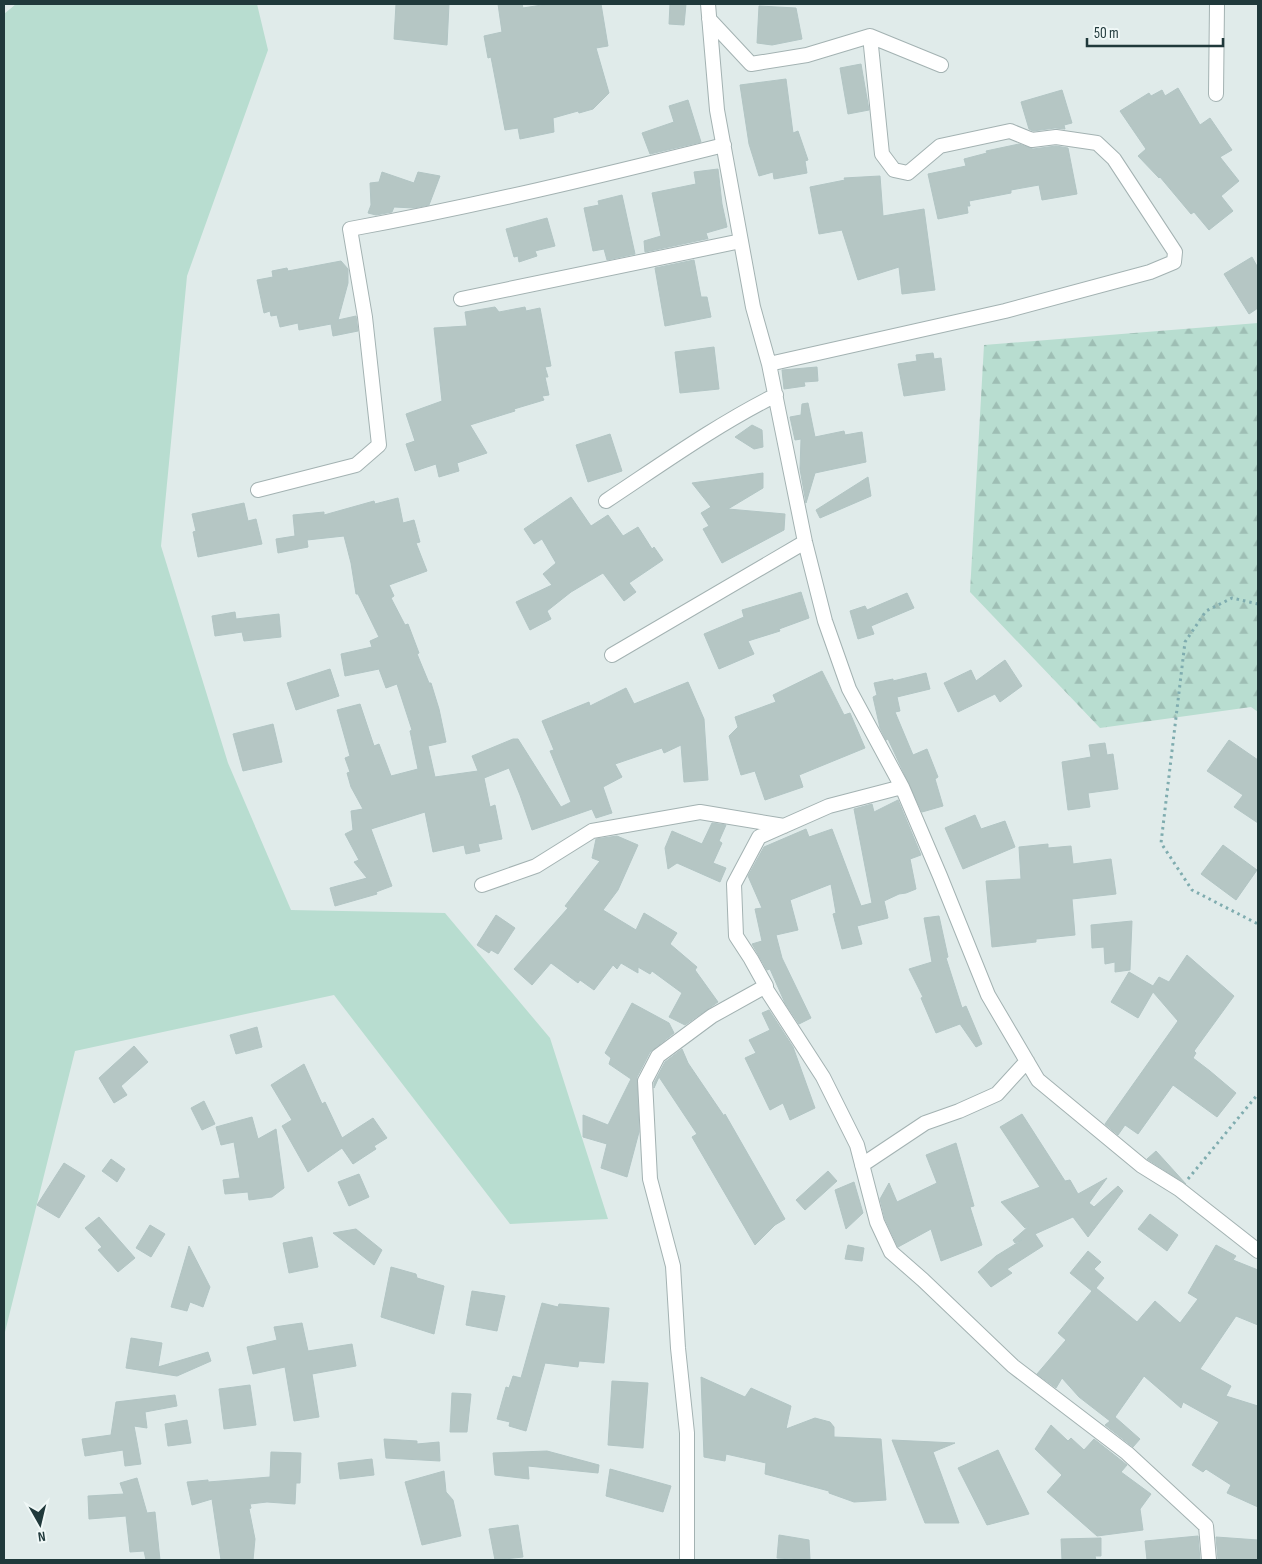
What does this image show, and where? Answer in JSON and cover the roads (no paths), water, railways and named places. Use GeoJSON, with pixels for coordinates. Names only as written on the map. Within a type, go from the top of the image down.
{"type":"FeatureCollection","features":[{"type":"Feature","properties":{"kind":"street"},"geometry":{"type":"LineString","coordinates":[[708,4],[717,110],[753,308],[776,395],[805,542],[826,622],[849,689],[902,787],[988,996],[1038,1080],[1142,1166],[1179,1189],[1258,1251]]}},
{"type":"Feature","properties":{"kind":"street"},"geometry":{"type":"LineString","coordinates":[[1216,94],[1217,4]]}},
{"type":"Feature","properties":{"kind":"street"},"geometry":{"type":"LineString","coordinates":[[709,19],[751,64],[807,55],[870,36],[941,65]]}},
{"type":"Feature","properties":{"kind":"street"},"geometry":{"type":"LineString","coordinates":[[769,364],[1005,311],[1150,272],[1174,262],[1175,252],[1114,159],[1097,143],[1056,137],[1032,140],[1010,131],[940,146],[908,173],[894,170],[882,154],[870,36]]}},
{"type":"Feature","properties":{"kind":"street"},"geometry":{"type":"LineString","coordinates":[[258,490],[356,465],[379,445],[365,317],[350,229],[445,212],[574,183],[724,145]]}},
{"type":"Feature","properties":{"kind":"street"},"geometry":{"type":"LineString","coordinates":[[461,299],[741,241]]}},
{"type":"Feature","properties":{"kind":"street"},"geometry":{"type":"LineString","coordinates":[[606,501],[750,408],[776,395]]}},
{"type":"Feature","properties":{"kind":"street"},"geometry":{"type":"LineString","coordinates":[[612,654],[805,542]]}},
{"type":"Feature","properties":{"kind":"street"},"geometry":{"type":"LineString","coordinates":[[902,787],[830,806],[759,837],[734,884],[736,936],[751,959],[766,989],[823,1077],[857,1145],[877,1222],[891,1252],[944,1299],[1013,1366],[1127,1453],[1206,1526],[1209,1560]]}},
{"type":"Feature","properties":{"kind":"street"},"geometry":{"type":"LineString","coordinates":[[482,885],[536,866],[592,831],[700,812],[785,826]]}},
{"type":"Feature","properties":{"kind":"street"},"geometry":{"type":"LineString","coordinates":[[687,1560],[687,1433],[678,1348],[674,1266],[650,1180],[645,1081],[658,1056],[712,1016],[766,986]]}},
{"type":"Feature","properties":{"kind":"street"},"geometry":{"type":"LineString","coordinates":[[862,1165],[925,1123],[959,1111],[996,1094],[1027,1061]]}}]}
